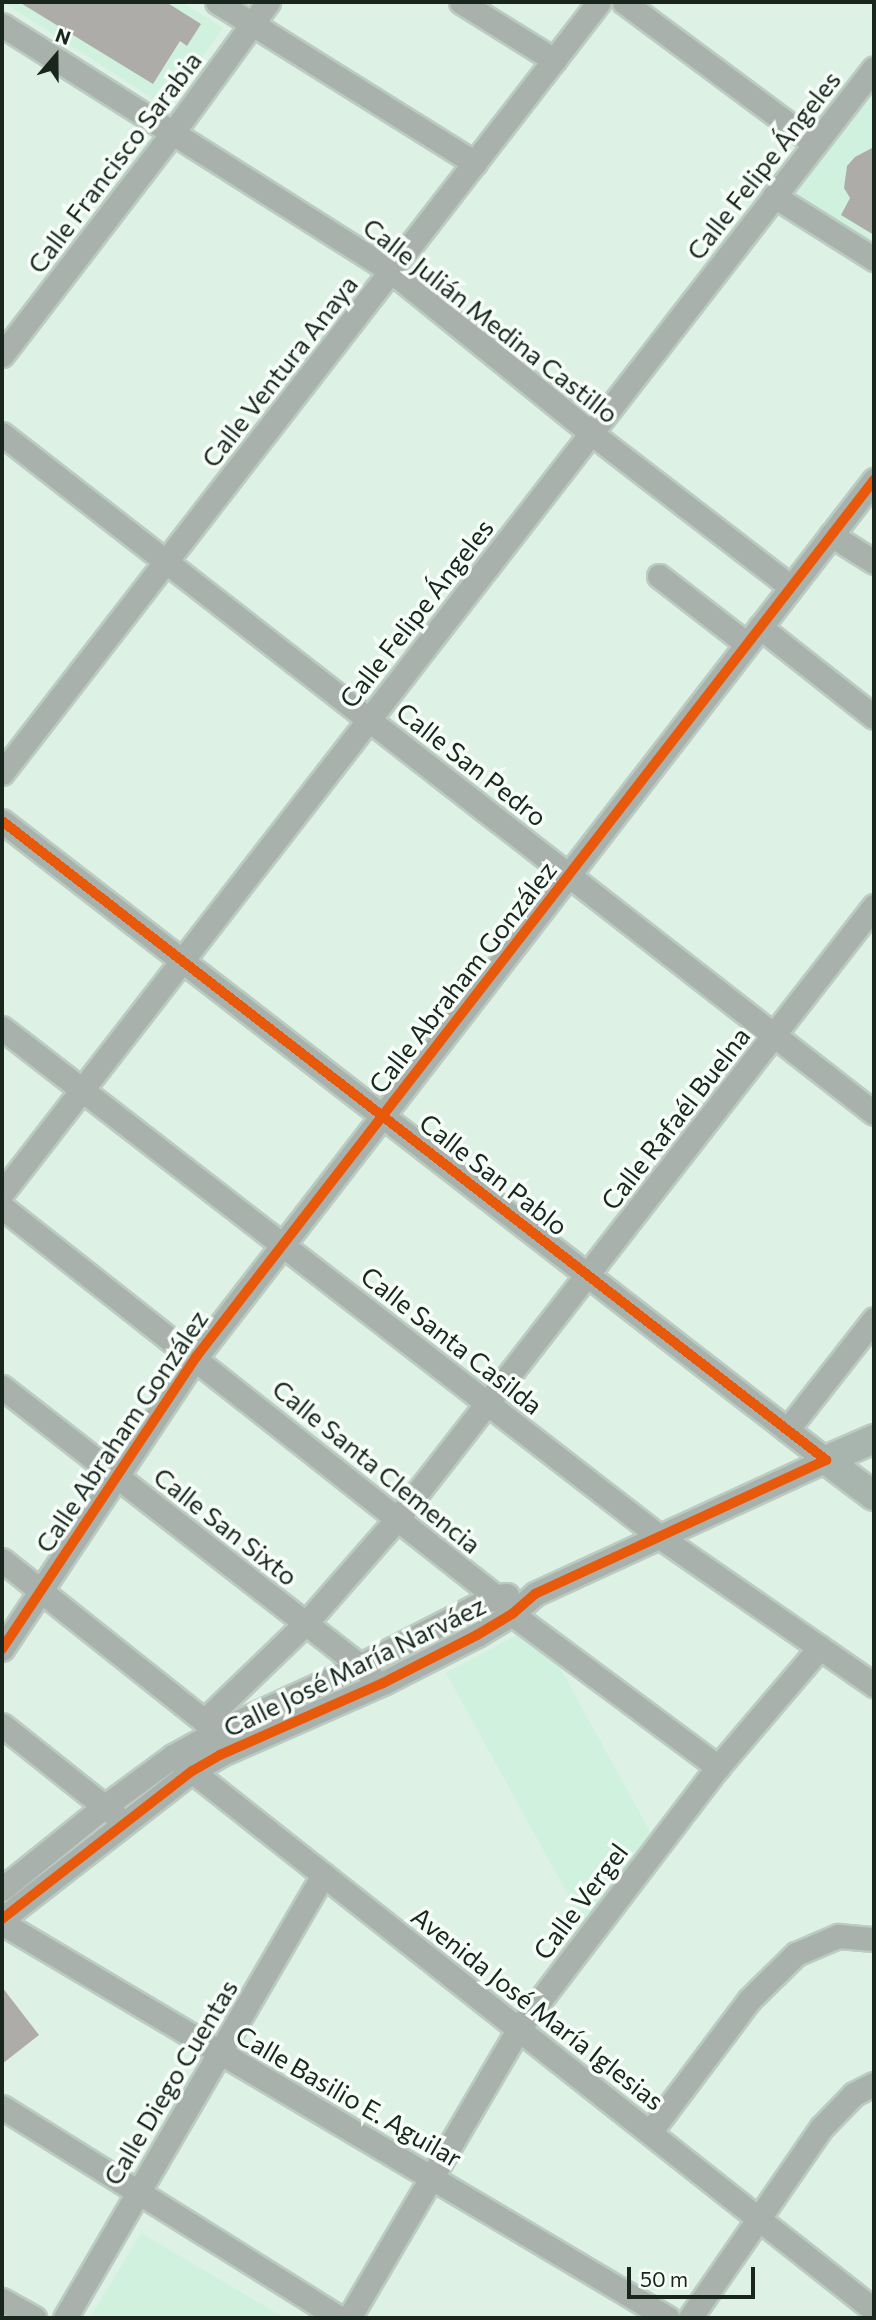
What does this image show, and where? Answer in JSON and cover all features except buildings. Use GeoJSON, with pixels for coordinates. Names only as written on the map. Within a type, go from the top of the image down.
{"type":"FeatureCollection","features":[{"type":"Feature","properties":{"kind":"main road","name":"Calle José María Narváez"},"geometry":{"type":"LineString","coordinates":[[826,1460],[874,1439]]}},
{"type":"Feature","properties":{"kind":"main road","name":"Calle San Pablo"},"geometry":{"type":"LineString","coordinates":[[826,1460],[874,1496]]}},
{"type":"Feature","properties":{"kind":"street"},"geometry":{"type":"LineString","coordinates":[[218,2],[475,163]]}},
{"type":"Feature","properties":{"kind":"street","name":"Calle Francisco Sarabia"},"geometry":{"type":"LineString","coordinates":[[2,355],[174,131],[268,2]]}},
{"type":"Feature","properties":{"kind":"street"},"geometry":{"type":"LineString","coordinates":[[461,2],[554,60]]}},
{"type":"Feature","properties":{"kind":"street","name":"Calle Ventura Anaya"},"geometry":{"type":"LineString","coordinates":[[2,773],[599,2]]}},
{"type":"Feature","properties":{"kind":"street"},"geometry":{"type":"LineString","coordinates":[[624,2],[815,144]]}},
{"type":"Feature","properties":{"kind":"street","name":"Calle Julián Medina Castillo"},"geometry":{"type":"LineString","coordinates":[[2,25],[174,131],[391,271],[591,433],[791,587]]}},
{"type":"Feature","properties":{"kind":"street","name":"Calle Felipe Ángeles"},"geometry":{"type":"LineString","coordinates":[[2,1193],[874,68]]}},
{"type":"Feature","properties":{"kind":"street"},"geometry":{"type":"LineString","coordinates":[[774,196],[874,258]]}},
{"type":"Feature","properties":{"kind":"street","name":"Calle San Pedro"},"geometry":{"type":"LineString","coordinates":[[2,434],[874,1112]]}},
{"type":"Feature","properties":{"kind":"street","name":"Calle Abraham González"},"geometry":{"type":"LineString","coordinates":[[2,1649],[196,1357],[874,480]]}},
{"type":"Feature","properties":{"kind":"street"},"geometry":{"type":"LineString","coordinates":[[831,535],[874,562]]}},
{"type":"Feature","properties":{"kind":"street"},"geometry":{"type":"LineString","coordinates":[[659,576],[754,635],[874,717]]}},
{"type":"Feature","properties":{"kind":"street","name":"Calle San Pablo"},"geometry":{"type":"LineString","coordinates":[[2,821],[826,1460]]}},
{"type":"Feature","properties":{"kind":"street","name":"Calle Rafaél Buelna"},"geometry":{"type":"LineString","coordinates":[[211,1726],[397,1519],[874,905]]}},
{"type":"Feature","properties":{"kind":"street","name":"Calle Santa Casilda"},"geometry":{"type":"LineString","coordinates":[[2,1028],[284,1243],[660,1537],[874,1685]]}},
{"type":"Feature","properties":{"kind":"street","name":"Calle Santa Clemencia"},"geometry":{"type":"LineString","coordinates":[[2,1207],[196,1357],[495,1595],[512,1614],[718,1767]]}},
{"type":"Feature","properties":{"kind":"street"},"geometry":{"type":"LineString","coordinates":[[787,1430],[874,1319]]}},
{"type":"Feature","properties":{"kind":"street","name":"Calle San Sixto"},"geometry":{"type":"LineString","coordinates":[[2,1387],[383,1683]]}},
{"type":"Feature","properties":{"kind":"street","name":"Calle José María Narváez"},"geometry":{"type":"LineString","coordinates":[[2,1921],[192,1771],[220,1755],[383,1683],[477,1635],[512,1614],[535,1594],[826,1460]]}},
{"type":"Feature","properties":{"kind":"street"},"geometry":{"type":"LineString","coordinates":[[2,1560],[211,1726],[220,1755]]}},
{"type":"Feature","properties":{"kind":"street","name":"Calle José María Narváez"},"geometry":{"type":"LineString","coordinates":[[2,1889],[105,1806],[211,1726],[361,1665],[495,1595],[535,1594]]}},
{"type":"Feature","properties":{"kind":"street","name":"Calle Vergel"},"geometry":{"type":"LineString","coordinates":[[349,2318],[519,2028],[718,1767],[820,1647]]}},
{"type":"Feature","properties":{"kind":"street"},"geometry":{"type":"LineString","coordinates":[[2,1726],[105,1806],[124,1824]]}},
{"type":"Feature","properties":{"kind":"street","name":"Avenida José María Iglesias"},"geometry":{"type":"LineString","coordinates":[[173,1756],[872,2307]]}},
{"type":"Feature","properties":{"kind":"street","name":"Calle Diego Cuentas"},"geometry":{"type":"LineString","coordinates":[[65,2318],[323,1875]]}},
{"type":"Feature","properties":{"kind":"street","name":"Calle Basilio E. Aguilar"},"geometry":{"type":"LineString","coordinates":[[2,1921],[668,2318]]}},
{"type":"Feature","properties":{"kind":"street"},"geometry":{"type":"LineString","coordinates":[[650,2132],[749,2000],[796,1954],[838,1936],[874,1939]]}},
{"type":"Feature","properties":{"kind":"street"},"geometry":{"type":"LineString","coordinates":[[690,2318],[822,2127],[854,2094],[874,2084]]}},
{"type":"Feature","properties":{"kind":"street"},"geometry":{"type":"LineString","coordinates":[[2,2107],[340,2318]]}},
{"type":"Feature","properties":{"kind":"street"},"geometry":{"type":"LineString","coordinates":[[2,2300],[34,2318]]}},
{"type":"Feature","properties":{"kind":"shaded area"},"geometry":{"type":"Polygon","coordinates":[[[3,2],[182,2],[223,28],[166,107],[3,2]]]}},
{"type":"Feature","properties":{"kind":"shaded area"},"geometry":{"type":"Polygon","coordinates":[[[874,89],[874,253],[793,197],[874,89]]]}},
{"type":"Feature","properties":{"kind":"shaded area"},"geometry":{"type":"Polygon","coordinates":[[[524,1631],[553,1655],[653,1837],[583,1922],[446,1673],[524,1631]]]}},
{"type":"Feature","properties":{"kind":"shaded area"},"geometry":{"type":"Polygon","coordinates":[[[141,2233],[285,2318],[90,2318],[141,2233]]]}},
{"type":"Feature","properties":{"kind":"cycle path"},"geometry":{"type":"LineString","coordinates":[[2,1649],[196,1357],[874,480]]}},
{"type":"Feature","properties":{"kind":"cycle path"},"geometry":{"type":"LineString","coordinates":[[2,821],[826,1460],[535,1594],[512,1614],[477,1635],[383,1683],[220,1755],[192,1771],[2,1919]]}}]}
